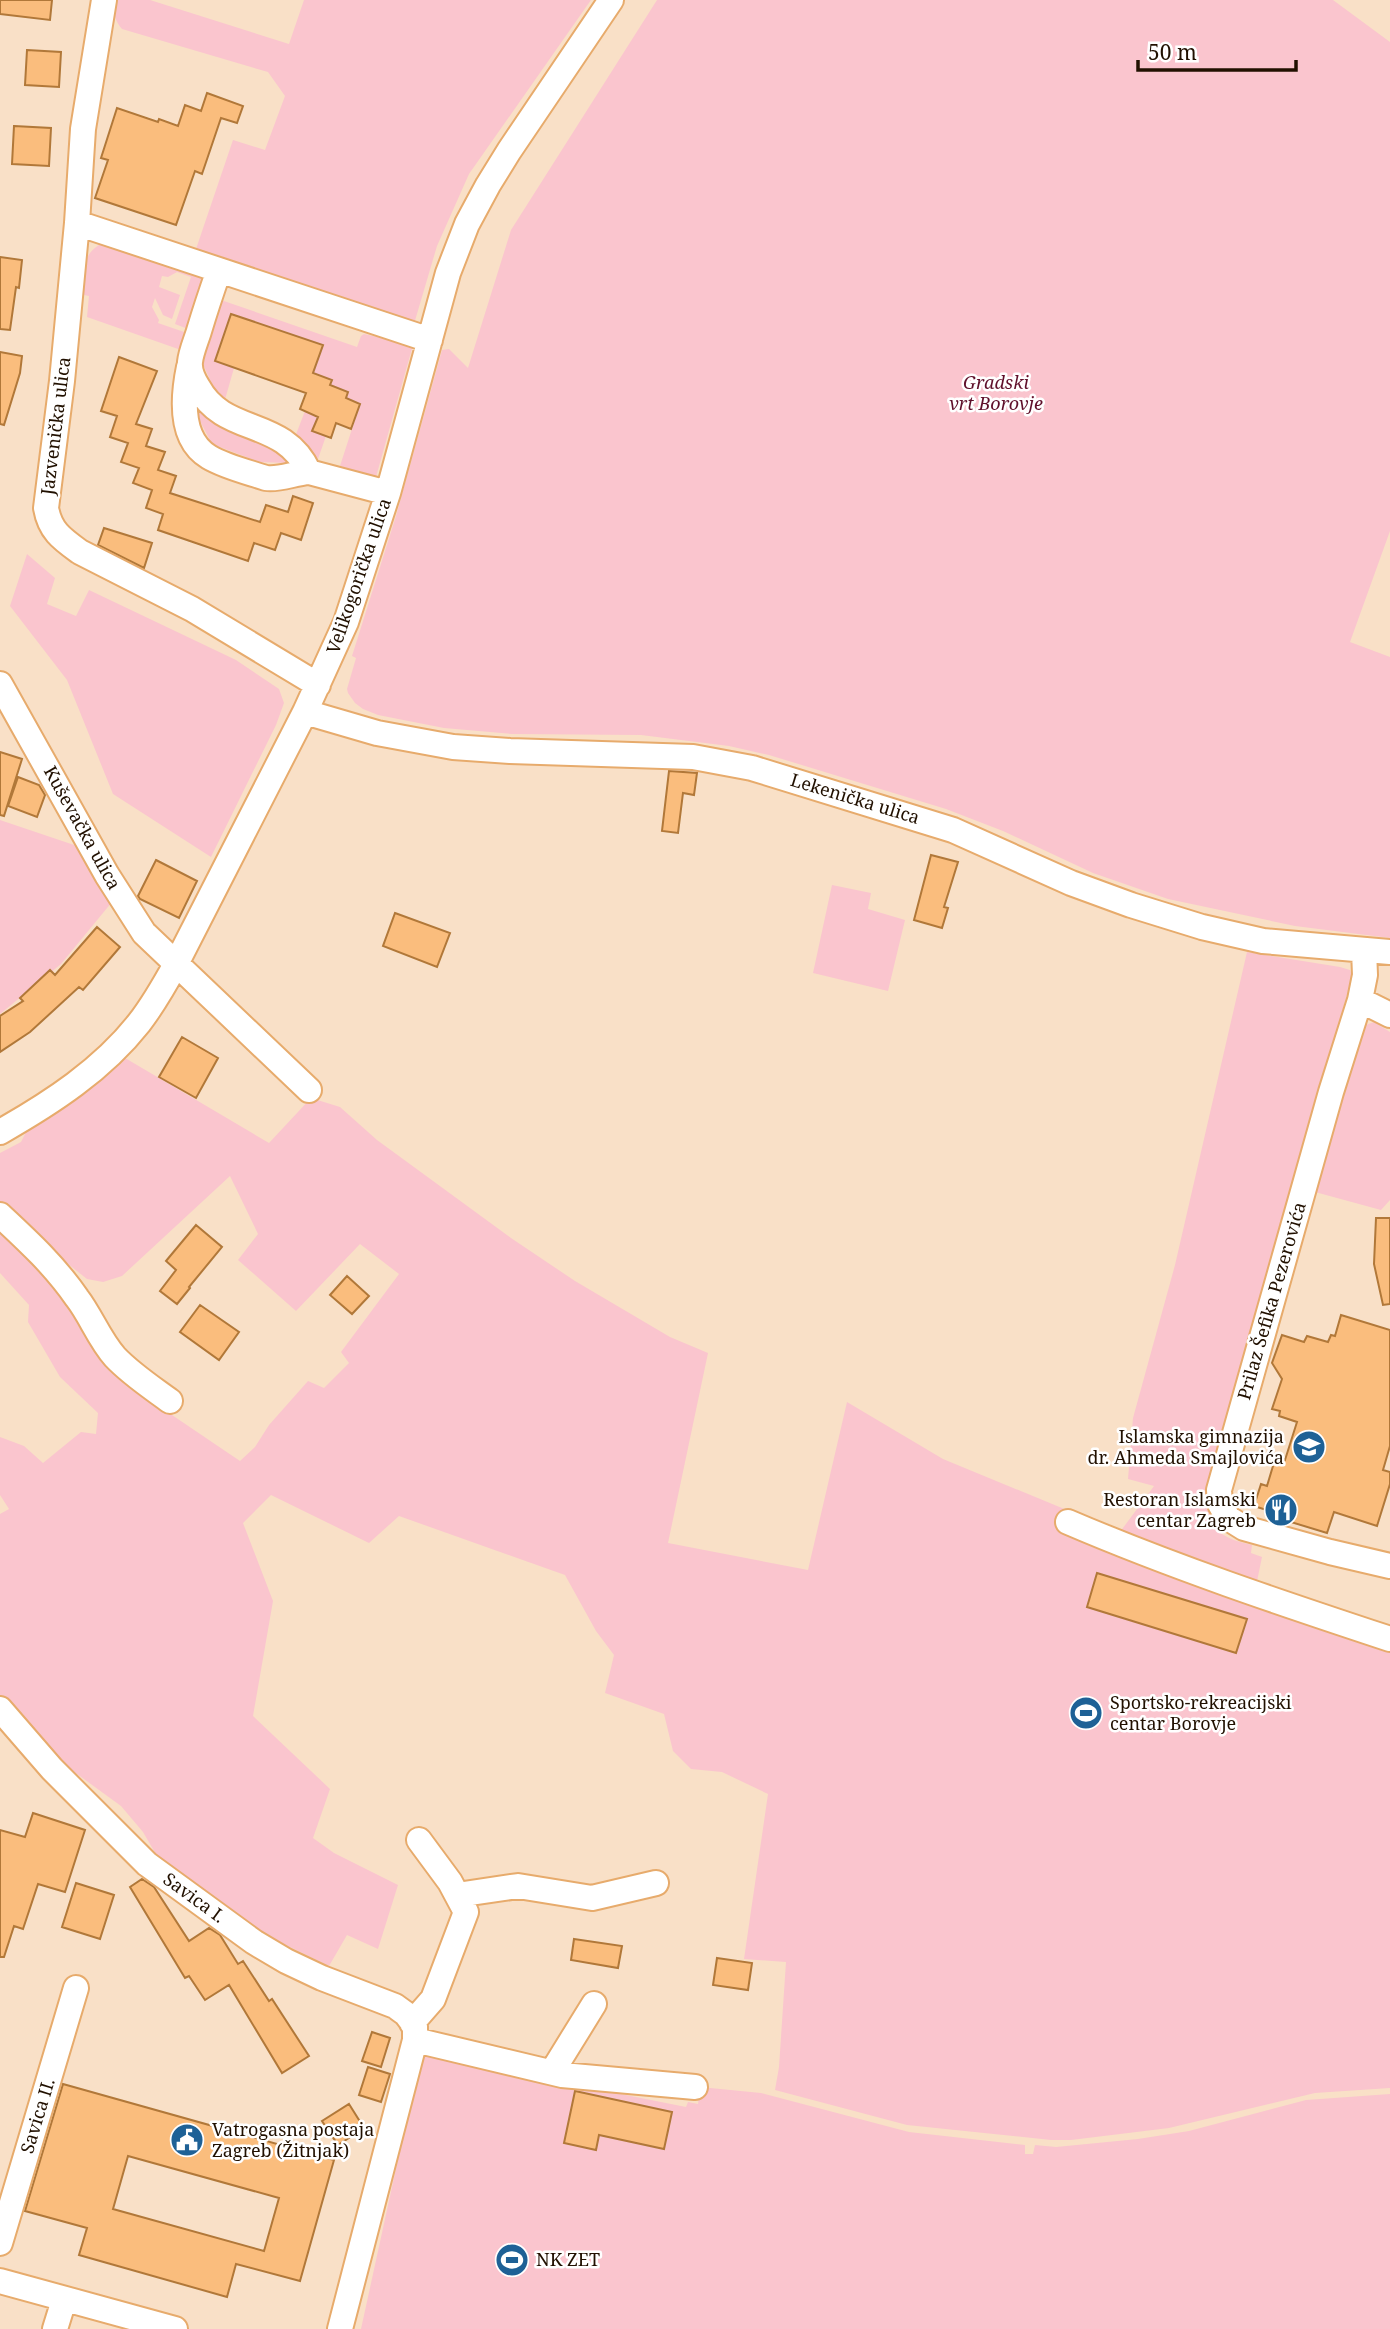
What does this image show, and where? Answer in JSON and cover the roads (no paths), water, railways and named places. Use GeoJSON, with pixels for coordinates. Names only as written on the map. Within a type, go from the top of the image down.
{"type":"FeatureCollection","features":[{"type":"Feature","properties":{"kind":"street","name":"Jazvenička ulica"},"geometry":{"type":"LineString","coordinates":[[104,0],[83,129],[62,381],[46,508],[49,523],[65,541],[80,552],[192,608],[318,685]]}},
{"type":"Feature","properties":{"kind":"street","name":"Velikogorička ulica"},"geometry":{"type":"LineString","coordinates":[[0,1132],[82,1080],[119,1045],[157,998],[176,964],[305,712],[346,622],[388,493],[457,246],[478,203],[509,151],[611,0]]}},
{"type":"Feature","properties":{"kind":"street"},"geometry":{"type":"LineString","coordinates":[[77,223],[430,340]]}},
{"type":"Feature","properties":{"kind":"street"},"geometry":{"type":"LineString","coordinates":[[219,270],[184,393],[189,430],[201,450],[209,457],[266,478],[309,472],[388,493]]}},
{"type":"Feature","properties":{"kind":"street"},"geometry":{"type":"LineString","coordinates":[[190,365],[190,372],[210,406],[227,417],[271,433],[284,441],[309,472]]}},
{"type":"Feature","properties":{"kind":"street","name":"Kuševačka ulica"},"geometry":{"type":"LineString","coordinates":[[0,684],[144,933],[309,1090]]}},
{"type":"Feature","properties":{"kind":"street","name":"Lekenička ulica"},"geometry":{"type":"LineString","coordinates":[[305,712],[377,733],[453,747],[693,757],[752,768],[953,830],[1071,883],[1202,928],[1263,941],[1390,952]]}},
{"type":"Feature","properties":{"kind":"street","name":"Prilaz Šefika Pezerovića"},"geometry":{"type":"LineString","coordinates":[[1364,950],[1365,975],[1360,1000],[1331,1092],[1219,1490],[1220,1504],[1228,1518],[1244,1528],[1390,1566]]}},
{"type":"Feature","properties":{"kind":"street"},"geometry":{"type":"LineString","coordinates":[[1360,1000],[1390,1015]]}},
{"type":"Feature","properties":{"kind":"street"},"geometry":{"type":"LineString","coordinates":[[0,1215],[45,1257],[79,1300],[115,1357],[170,1401]]}},
{"type":"Feature","properties":{"kind":"street"},"geometry":{"type":"LineString","coordinates":[[1068,1522],[1139,1553],[1258,1596],[1390,1639]]}},
{"type":"Feature","properties":{"kind":"street","name":"Savica I."},"geometry":{"type":"LineString","coordinates":[[0,1709],[52,1769],[147,1864],[254,1942],[322,1978],[395,2007],[406,2014],[414,2031],[552,2072],[695,2087]]}},
{"type":"Feature","properties":{"kind":"street"},"geometry":{"type":"LineString","coordinates":[[340,2329],[414,2031],[433,1999],[466,1912],[419,1840]]}},
{"type":"Feature","properties":{"kind":"street"},"geometry":{"type":"LineString","coordinates":[[457,1895],[518,1886],[592,1898],[656,1883]]}},
{"type":"Feature","properties":{"kind":"street","name":"Savica II."},"geometry":{"type":"LineString","coordinates":[[0,2243],[76,1988]]}},
{"type":"Feature","properties":{"kind":"street"},"geometry":{"type":"LineString","coordinates":[[552,2072],[594,2004]]}},
{"type":"Feature","properties":{"kind":"street"},"geometry":{"type":"LineString","coordinates":[[0,2281],[64,2300],[122,2323],[174,2329]]}},
{"type":"Feature","properties":{"kind":"street"},"geometry":{"type":"LineString","coordinates":[[55,2329],[64,2300]]}},
{"type":"Feature","properties":{"kind":"place","name":"Islamska gimnazija dr. Ahmeda Smajlovića"},"geometry":{"type":"Point","coordinates":[1309,1447]}},
{"type":"Feature","properties":{"kind":"place","name":"Restoran Islamski centar Zagreb"},"geometry":{"type":"Point","coordinates":[1281,1510]}},
{"type":"Feature","properties":{"kind":"place","name":"Sportsko-rekreacijski centar Borovje"},"geometry":{"type":"Point","coordinates":[1086,1713]}},
{"type":"Feature","properties":{"kind":"place","name":"Vatrogasna postaja Zagreb (Žitnjak)"},"geometry":{"type":"Point","coordinates":[187,2140]}},
{"type":"Feature","properties":{"kind":"place","name":"NK ZET"},"geometry":{"type":"Point","coordinates":[512,2260]}},
{"type":"Feature","properties":{"kind":"park label","name":"Gradski vrt Borovje"},"geometry":{"type":"Point","coordinates":[996,393]}}]}
